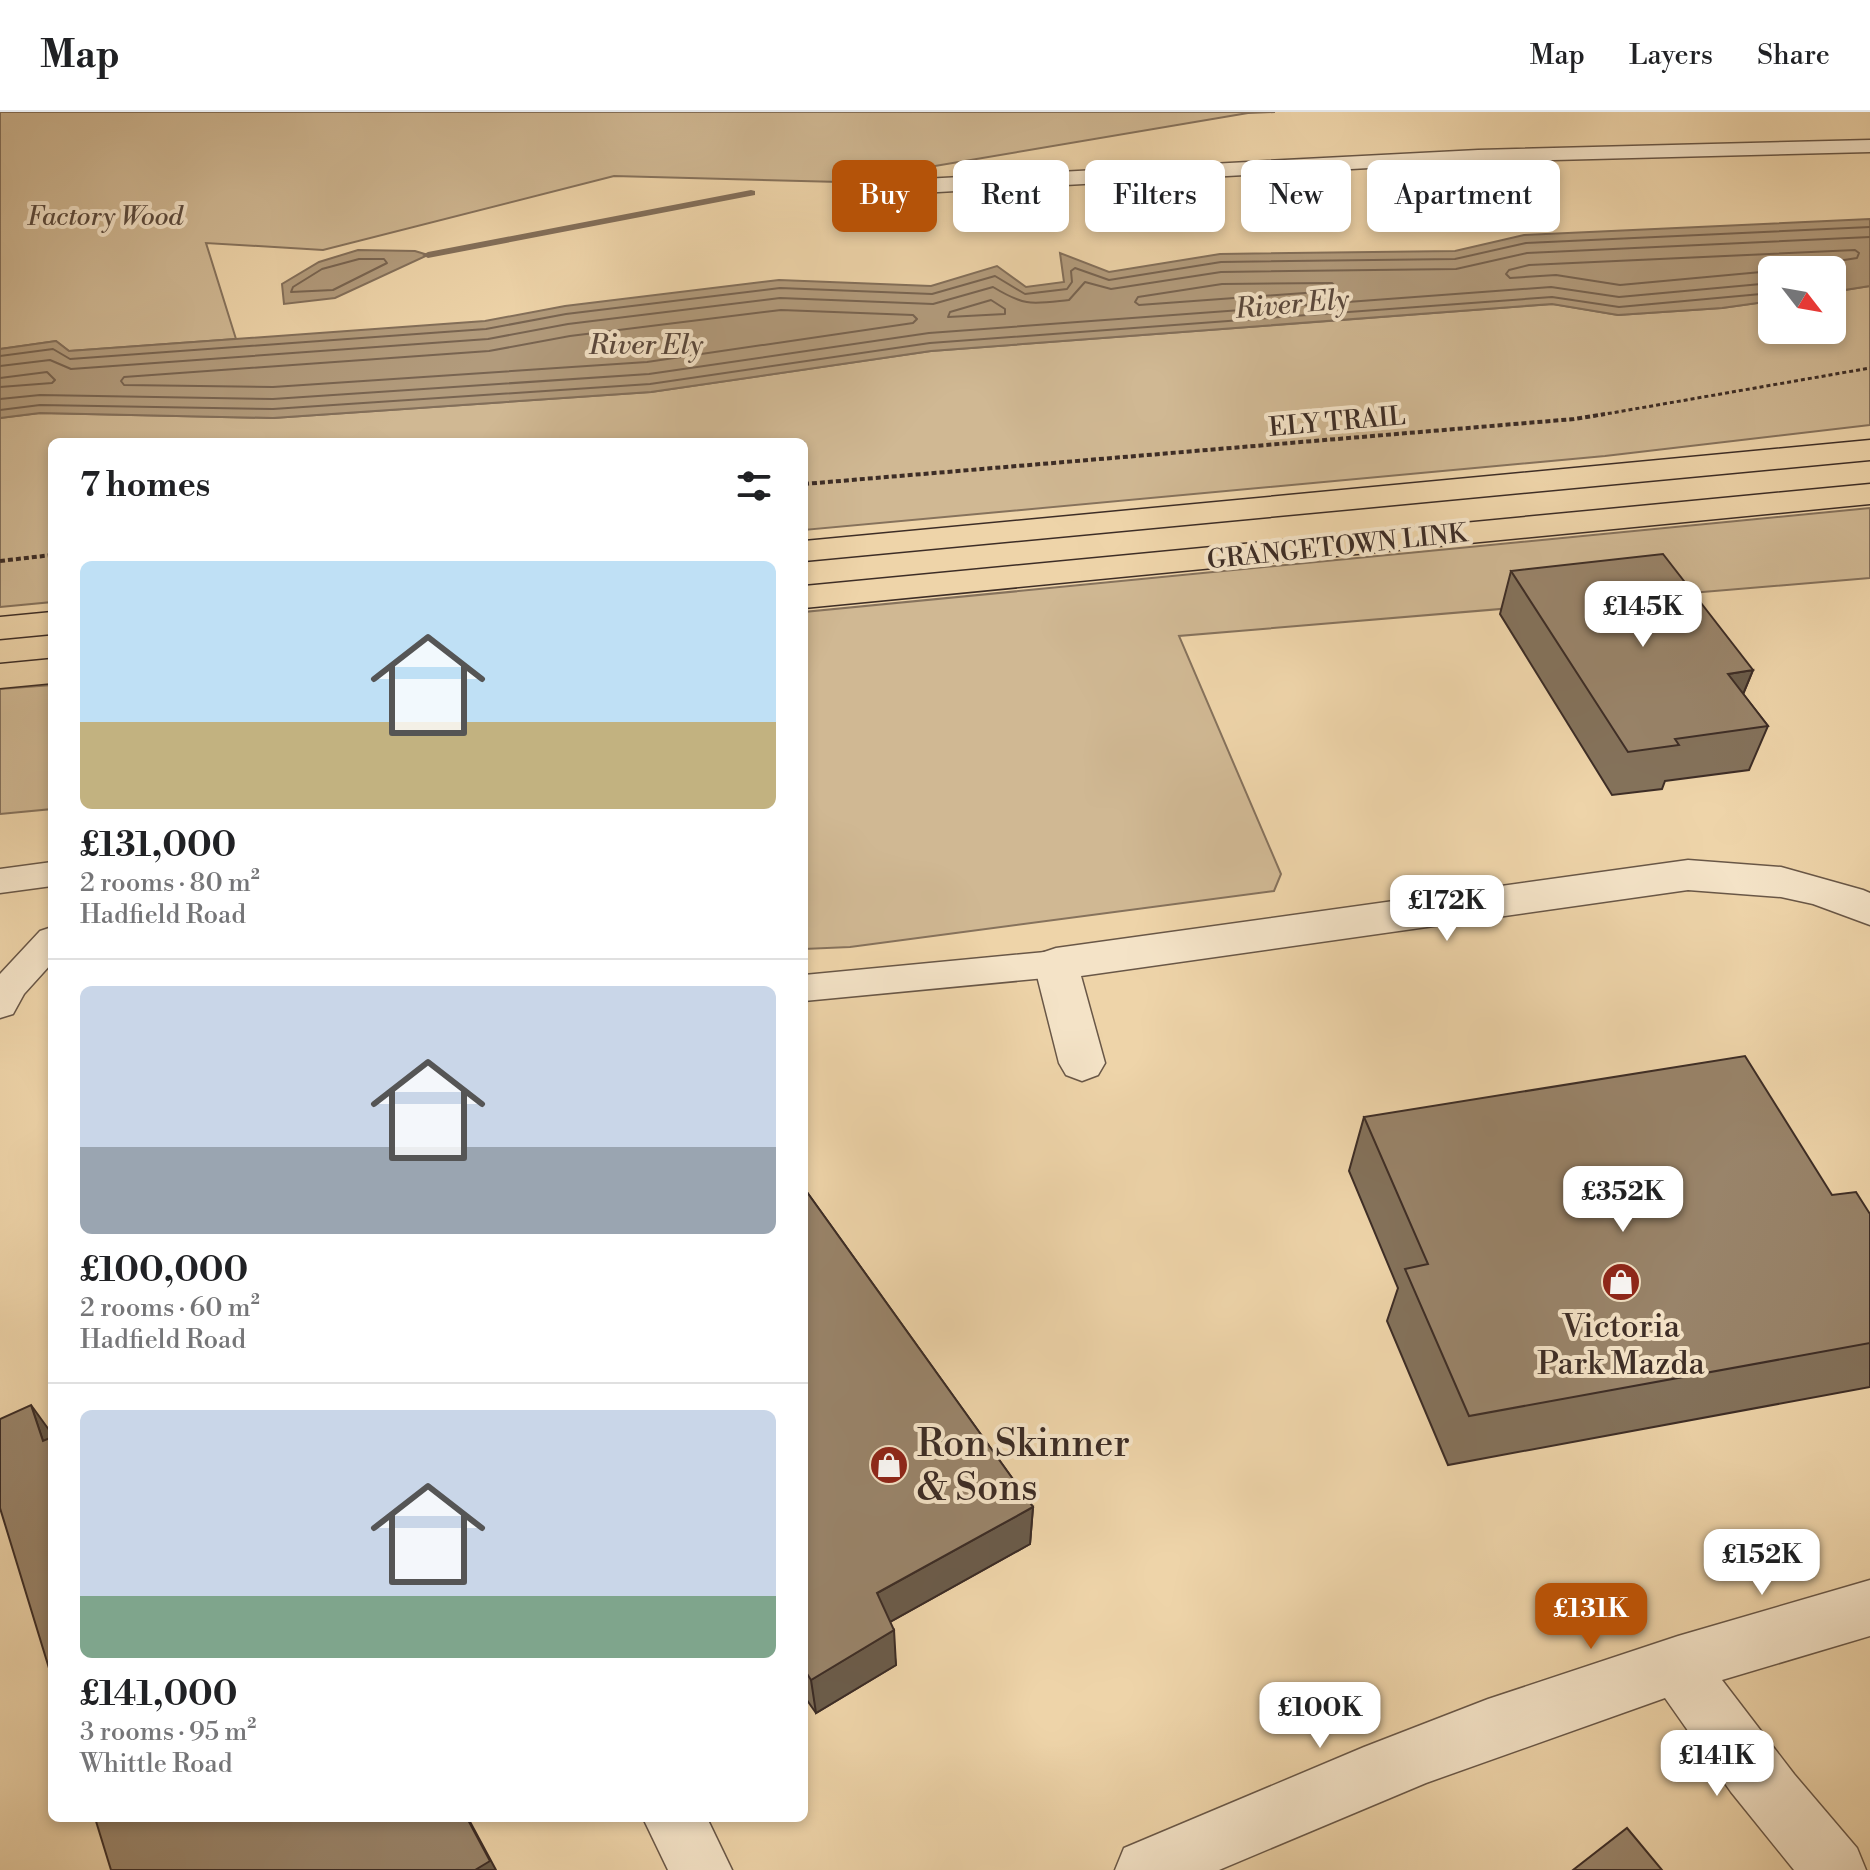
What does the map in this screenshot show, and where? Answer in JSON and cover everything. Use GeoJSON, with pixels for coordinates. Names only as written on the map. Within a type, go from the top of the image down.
{"type":"FeatureCollection","features":[{"type":"Feature","properties":{"kind":"main road","name":"GRANGETOWN LINK"},"geometry":{"type":"LineString","coordinates":[[808,551],[1870,450]]}},
{"type":"Feature","properties":{"kind":"main road","name":"GRANGETOWN LINK"},"geometry":{"type":"LineString","coordinates":[[808,597],[1870,494]]}},
{"type":"Feature","properties":{"kind":"main road"},"geometry":{"type":"LineString","coordinates":[[0,628],[48,623]]}},
{"type":"Feature","properties":{"kind":"main road"},"geometry":{"type":"LineString","coordinates":[[0,676],[48,671]]}},
{"type":"Feature","properties":{"kind":"street"},"geometry":{"type":"LineString","coordinates":[[1082,1063],[1056,964],[1688,875],[1734,875],[1789,882],[1870,910]]}},
{"type":"Feature","properties":{"kind":"street"},"geometry":{"type":"LineString","coordinates":[[1146,1870],[1365,1776],[1530,1715],[1870,1608]]}},
{"type":"Feature","properties":{"kind":"street"},"geometry":{"type":"LineString","coordinates":[[1678,1666],[1717,1727],[1765,1790],[1835,1870]]}},
{"type":"Feature","properties":{"kind":"street"},"geometry":{"type":"LineString","coordinates":[[676,1822],[701,1870]]}},
{"type":"Feature","properties":{"kind":"lane"},"geometry":{"type":"LineString","coordinates":[[937,185],[1478,156],[1870,146]]}},
{"type":"Feature","properties":{"kind":"lane"},"geometry":{"type":"LineString","coordinates":[[0,881],[48,875]]}},
{"type":"Feature","properties":{"kind":"lane"},"geometry":{"type":"LineString","coordinates":[[0,1004],[11,985],[48,944]]}},
{"type":"Feature","properties":{"kind":"lane"},"geometry":{"type":"LineString","coordinates":[[808,988],[1056,964]]}},
{"type":"Feature","properties":{"kind":"path","name":"ELY TRAIL"},"geometry":{"type":"LineString","coordinates":[[808,484],[1574,419],[1870,368]]}},
{"type":"Feature","properties":{"kind":"path"},"geometry":{"type":"LineString","coordinates":[[0,561],[48,555]]}},
{"type":"Feature","properties":{"kind":"green space","name":"Factory Wood"},"geometry":{"type":"Polygon","coordinates":[[[0,112],[1275,112],[1248,113],[970,160],[953,160],[953,163],[937,166],[937,160],[832,160],[832,182],[614,176],[323,250],[206,243],[236,339],[69,351],[56,341],[0,349],[0,112]]]}},
{"type":"Feature","properties":{"kind":"green space"},"geometry":{"type":"Polygon","coordinates":[[[1870,286],[1870,425],[1605,456],[808,530],[808,438],[48,438],[48,602],[0,607],[0,418],[40,413],[273,418],[651,392],[931,351],[1553,304],[1618,315],[1758,303],[1758,344],[1846,344],[1846,290],[1870,286]]]}},
{"type":"Feature","properties":{"kind":"green space"},"geometry":{"type":"Polygon","coordinates":[[[1870,508],[1870,578],[1179,636],[1281,874],[1274,891],[850,947],[808,949],[808,612],[1870,508]]]}},
{"type":"Feature","properties":{"kind":"green space"},"geometry":{"type":"Polygon","coordinates":[[[48,685],[48,809],[0,814],[0,689],[48,685]]]}},
{"type":"Feature","properties":{"kind":"water","name":"River Ely"},"geometry":{"type":"Polygon","coordinates":[[[1870,219],[1870,286],[1846,290],[1846,256],[1758,256],[1758,303],[1722,308],[1618,315],[1552,304],[931,351],[651,392],[273,418],[40,413],[0,418],[0,349],[56,341],[69,351],[485,321],[565,306],[779,280],[931,286],[997,266],[1026,287],[1064,282],[1060,253],[1109,272],[1220,254],[1455,251],[1524,235],[1870,219]]]}},
{"type":"Feature","properties":{"kind":"water"},"geometry":{"type":"Polygon","coordinates":[[[358,250],[415,251],[428,255],[335,298],[284,304],[282,284],[319,262],[358,250]]]}},
{"type":"Feature","properties":{"kind":"building"},"geometry":{"type":"Polygon","coordinates":[[[1663,554],[1753,670],[1728,674],[1768,726],[1675,739],[1679,745],[1628,752],[1511,571],[1663,554]]]}},
{"type":"Feature","properties":{"kind":"building","name":"Victoria Park Mazda"},"geometry":{"type":"Polygon","coordinates":[[[1745,1056],[1832,1195],[1856,1192],[1870,1214],[1870,1343],[1469,1416],[1405,1269],[1428,1264],[1364,1117],[1745,1056]]]}},
{"type":"Feature","properties":{"kind":"building","name":"Ron Skinner & Sons"},"geometry":{"type":"Polygon","coordinates":[[[808,1194],[1033,1507],[877,1593],[894,1630],[811,1680],[808,1675],[808,1194]]]}},
{"type":"Feature","properties":{"kind":"building"},"geometry":{"type":"Polygon","coordinates":[[[31,1405],[43,1441],[48,1439],[48,1665],[0,1508],[0,1419],[31,1405]]]}},
{"type":"Feature","properties":{"kind":"building"},"geometry":{"type":"Polygon","coordinates":[[[96,1822],[469,1822],[490,1861],[475,1870],[111,1870],[96,1822]]]}},
{"type":"Feature","properties":{"kind":"building"},"geometry":{"type":"Polygon","coordinates":[[[1627,1828],[1662,1870],[1573,1870],[1627,1828]]]}},
{"type":"Feature","properties":{"kind":"waterway"},"geometry":{"type":"LineString","coordinates":[[428,255],[751,193]]}},
{"type":"Feature","properties":{"kind":"place","name":"Victoria Park Mazda"},"geometry":{"type":"Point","coordinates":[1621,1282]}},
{"type":"Feature","properties":{"kind":"place","name":"Ron Skinner & Sons"},"geometry":{"type":"Point","coordinates":[889,1465]}}]}
